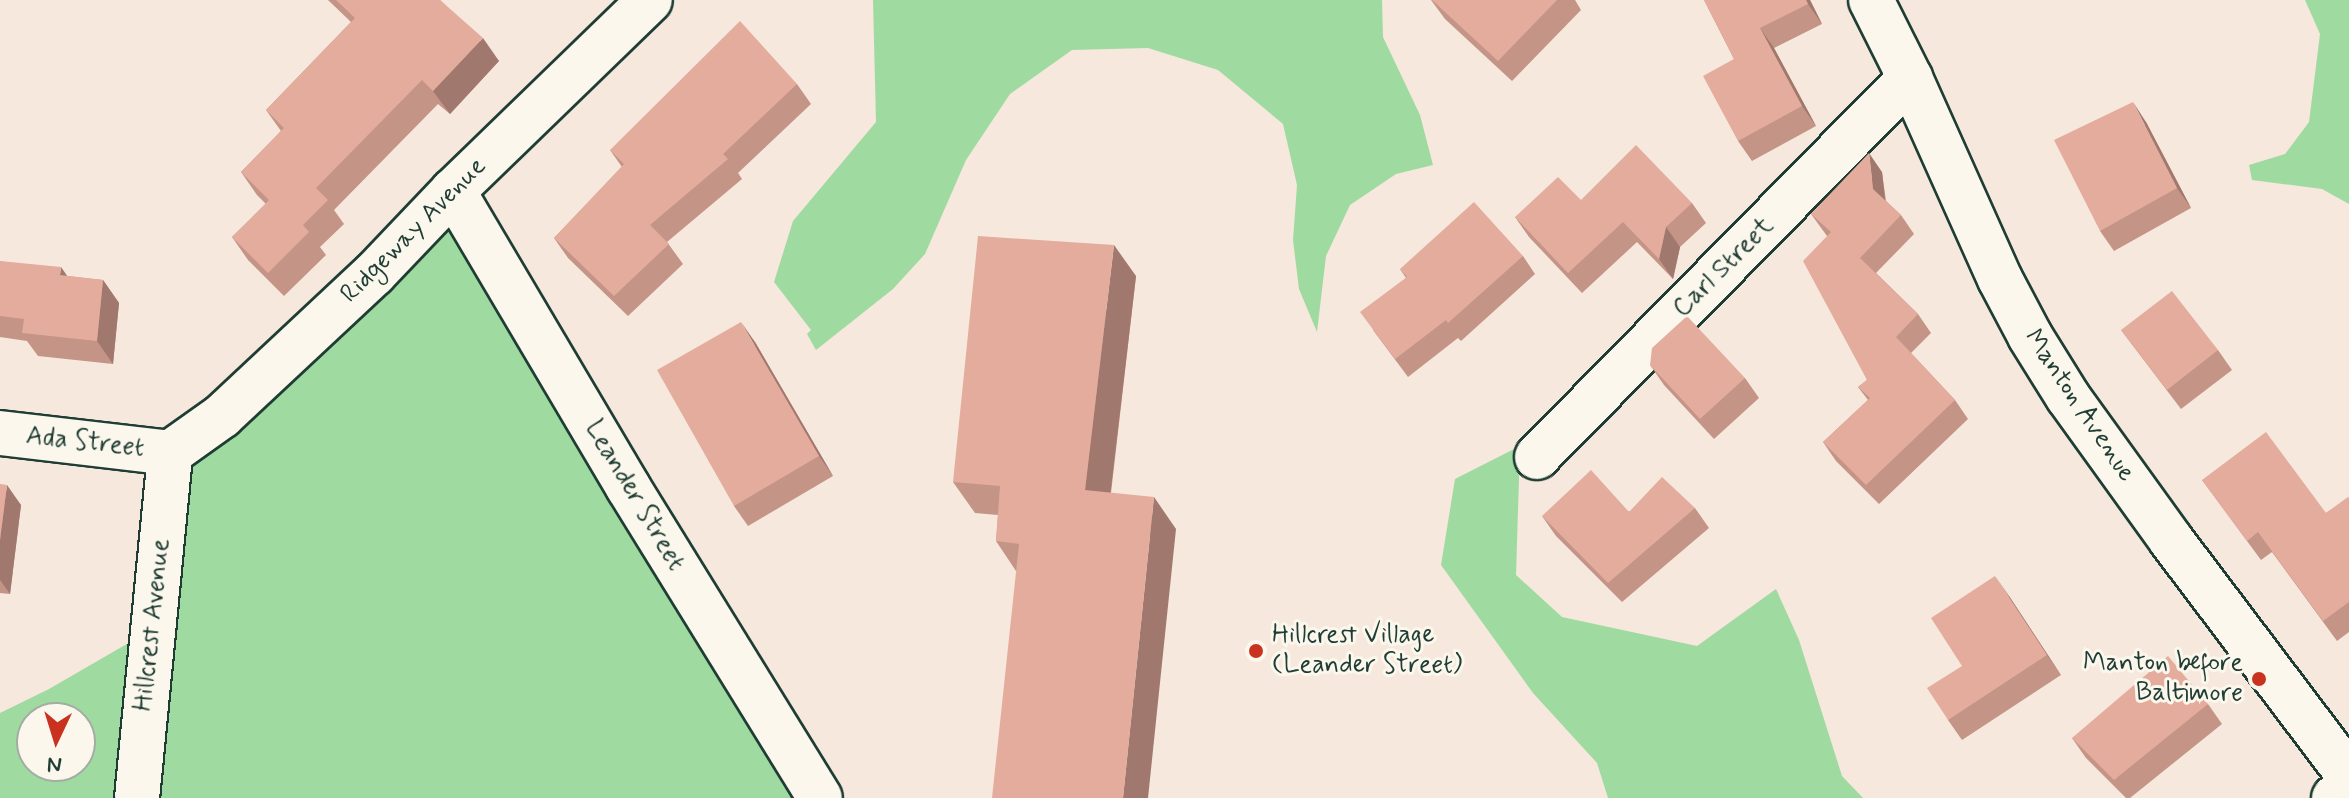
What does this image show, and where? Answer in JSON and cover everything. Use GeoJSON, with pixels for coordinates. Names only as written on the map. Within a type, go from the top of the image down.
{"type":"FeatureCollection","features":[{"type":"Feature","properties":{"kind":"street","name":"Ridgeway Avenue"},"geometry":{"type":"LineString","coordinates":[[170,453],[222,416],[374,274],[453,191],[650,0]]}},
{"type":"Feature","properties":{"kind":"street","name":"Manton Avenue"},"geometry":{"type":"LineString","coordinates":[[1871,0],[1910,78],[2000,279],[2060,385],[2171,540],[2349,775]]}},
{"type":"Feature","properties":{"kind":"street","name":"Carl Street"},"geometry":{"type":"LineString","coordinates":[[1537,457],[1910,78]]}},
{"type":"Feature","properties":{"kind":"street","name":"Leander Street"},"geometry":{"type":"LineString","coordinates":[[453,191],[628,487],[820,798]]}},
{"type":"Feature","properties":{"kind":"street","name":"Ada Street"},"geometry":{"type":"LineString","coordinates":[[0,433],[170,453]]}},
{"type":"Feature","properties":{"kind":"street","name":"Hillcrest Avenue"},"geometry":{"type":"LineString","coordinates":[[137,798],[170,453]]}},
{"type":"Feature","properties":{"kind":"street"},"geometry":{"type":"LineString","coordinates":[[2334,798],[2349,784]]}},
{"type":"Feature","properties":{"kind":"green space"},"geometry":{"type":"Polygon","coordinates":[[[873,0],[1382,0],[1383,37],[1420,115],[1433,165],[1396,174],[1350,205],[1326,256],[1317,332],[1299,289],[1293,240],[1297,185],[1283,124],[1218,70],[1148,48],[1072,50],[1010,94],[966,160],[925,254],[893,289],[816,350],[807,334],[811,330],[774,282],[793,221],[876,122],[873,0]]]}},
{"type":"Feature","properties":{"kind":"green space"},"geometry":{"type":"Polygon","coordinates":[[[2305,0],[2349,0],[2349,204],[2322,189],[2252,180],[2249,165],[2285,154],[2309,122],[2320,34],[2305,0]]]}},
{"type":"Feature","properties":{"kind":"green space"},"geometry":{"type":"Polygon","coordinates":[[[456,219],[816,798],[0,798],[0,713],[16,705],[16,782],[96,782],[96,702],[22,702],[144,634],[165,459],[456,219]]]}},
{"type":"Feature","properties":{"kind":"green space"},"geometry":{"type":"Polygon","coordinates":[[[1520,446],[1516,575],[1562,617],[1697,646],[1776,589],[1799,640],[1842,776],[1863,798],[1608,798],[1597,763],[1533,693],[1441,565],[1455,479],[1520,446]]]}},
{"type":"Feature","properties":{"kind":"building"},"geometry":{"type":"Polygon","coordinates":[[[336,0],[440,0],[483,38],[433,91],[422,80],[316,188],[328,200],[303,225],[309,232],[268,273],[232,237],[269,200],[241,172],[284,128],[266,110],[355,18],[336,0]]]}},
{"type":"Feature","properties":{"kind":"building"},"geometry":{"type":"Polygon","coordinates":[[[1432,0],[1557,0],[1498,61],[1432,0]]]}},
{"type":"Feature","properties":{"kind":"building"},"geometry":{"type":"Polygon","coordinates":[[[1704,0],[1806,0],[1808,4],[1760,28],[1802,106],[1738,141],[1703,76],[1734,59],[1704,0]]]}},
{"type":"Feature","properties":{"kind":"building"},"geometry":{"type":"Polygon","coordinates":[[[740,21],[797,84],[723,154],[728,159],[650,225],[669,244],[614,296],[554,238],[624,164],[610,150],[740,21]]]}},
{"type":"Feature","properties":{"kind":"building"},"geometry":{"type":"Polygon","coordinates":[[[2133,102],[2177,188],[2100,231],[2054,140],[2133,102]]]}},
{"type":"Feature","properties":{"kind":"building"},"geometry":{"type":"Polygon","coordinates":[[[1636,145],[1692,203],[1666,227],[1659,259],[1623,222],[1568,273],[1515,217],[1558,177],[1581,200],[1636,145]]]}},
{"type":"Feature","properties":{"kind":"building"},"geometry":{"type":"Polygon","coordinates":[[[1869,153],[1873,189],[1901,215],[1860,258],[1918,314],[1896,337],[1955,400],[1866,485],[1823,442],[1870,398],[1858,387],[1867,380],[1803,261],[1831,232],[1811,214],[1869,153]]]}},
{"type":"Feature","properties":{"kind":"building"},"geometry":{"type":"Polygon","coordinates":[[[1474,202],[1523,256],[1448,323],[1446,320],[1395,359],[1360,312],[1407,277],[1400,269],[1474,202]]]}},
{"type":"Feature","properties":{"kind":"building"},"geometry":{"type":"Polygon","coordinates":[[[978,236],[1114,245],[1085,490],[1154,497],[1123,798],[992,798],[1019,544],[996,541],[1000,486],[953,482],[978,236]]]}},
{"type":"Feature","properties":{"kind":"building"},"geometry":{"type":"Polygon","coordinates":[[[0,261],[61,267],[60,275],[103,280],[97,341],[22,333],[24,319],[0,316],[0,261]]]}},
{"type":"Feature","properties":{"kind":"building"},"geometry":{"type":"Polygon","coordinates":[[[2172,291],[2218,350],[2167,390],[2121,330],[2172,291]]]}},
{"type":"Feature","properties":{"kind":"building"},"geometry":{"type":"Polygon","coordinates":[[[1687,316],[1745,378],[1700,419],[1650,365],[1652,348],[1687,316]]]}},
{"type":"Feature","properties":{"kind":"building"},"geometry":{"type":"Polygon","coordinates":[[[741,322],[819,456],[734,506],[657,370],[741,322]]]}},
{"type":"Feature","properties":{"kind":"building"},"geometry":{"type":"Polygon","coordinates":[[[2266,432],[2326,513],[2349,498],[2349,602],[2323,621],[2258,532],[2247,541],[2202,480],[2266,432]]]}},
{"type":"Feature","properties":{"kind":"building"},"geometry":{"type":"Polygon","coordinates":[[[1591,470],[1629,512],[1662,477],[1695,508],[1608,583],[1542,516],[1591,470]]]}},
{"type":"Feature","properties":{"kind":"building"},"geometry":{"type":"Polygon","coordinates":[[[0,484],[7,485],[0,540],[0,484]]]}},
{"type":"Feature","properties":{"kind":"building"},"geometry":{"type":"Polygon","coordinates":[[[1995,576],[2047,655],[1948,720],[1927,688],[1962,666],[1931,618],[1995,576]]]}},
{"type":"Feature","properties":{"kind":"building"},"geometry":{"type":"Polygon","coordinates":[[[2168,656],[2208,704],[2114,780],[2072,738],[2168,656]]]}},
{"type":"Feature","properties":{"kind":"place","name":"Hillcrest Village (Leander Street)"},"geometry":{"type":"Point","coordinates":[1256,651]}},
{"type":"Feature","properties":{"kind":"place","name":"Manton before Baltimore"},"geometry":{"type":"Point","coordinates":[2259,679]}}]}
